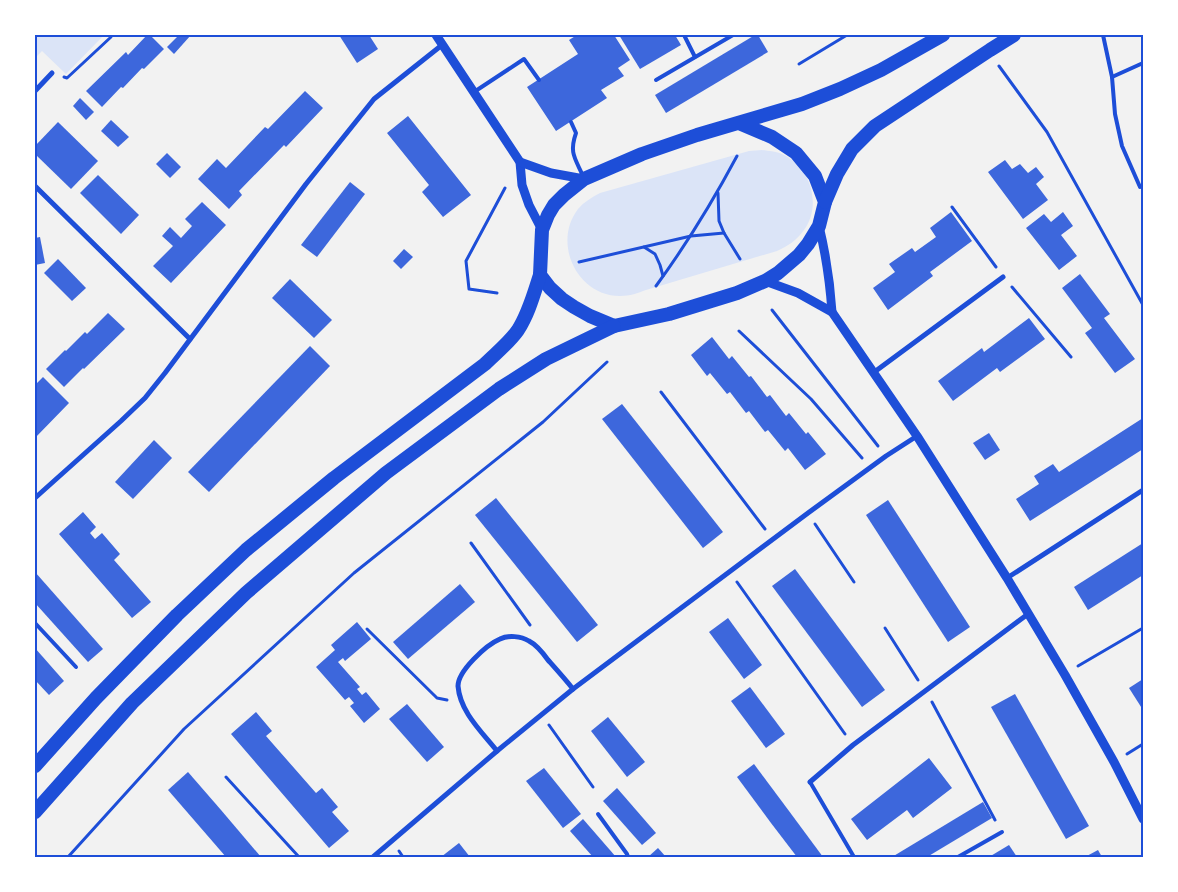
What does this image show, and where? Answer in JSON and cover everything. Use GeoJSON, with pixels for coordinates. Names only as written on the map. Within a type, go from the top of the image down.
{"type":"FeatureCollection","features":[{"type":"Feature","properties":{"kind":"highway"},"geometry":{"type":"LineString","coordinates":[[35,766],[96,698],[177,615],[246,550],[334,478],[484,364],[506,345],[518,330],[528,311],[540,275],[542,230],[548,215],[554,205],[584,178],[642,154],[802,104],[840,89],[881,70],[943,35]]}},
{"type":"Feature","properties":{"kind":"highway"},"geometry":{"type":"LineString","coordinates":[[35,812],[132,703],[246,593],[386,473],[499,389],[546,358],[614,326],[669,314],[737,294],[778,273],[799,255],[819,226],[825,202],[837,174],[852,149],[875,126],[1014,35]]}},
{"type":"Feature","properties":{"kind":"highway"},"geometry":{"type":"LineString","coordinates":[[738,123],[772,137],[796,153],[815,176],[825,202]]}},
{"type":"Feature","properties":{"kind":"highway"},"geometry":{"type":"LineString","coordinates":[[540,275],[562,299],[590,316],[614,326]]}},
{"type":"Feature","properties":{"kind":"street"},"geometry":{"type":"LineString","coordinates":[[436,35],[520,162],[522,185],[529,205],[542,230]]}},
{"type":"Feature","properties":{"kind":"street"},"geometry":{"type":"LineString","coordinates":[[35,498],[144,398],[165,373],[306,184],[374,99],[442,45]]}},
{"type":"Feature","properties":{"kind":"street"},"geometry":{"type":"LineString","coordinates":[[35,91],[52,74]]}},
{"type":"Feature","properties":{"kind":"street"},"geometry":{"type":"LineString","coordinates":[[520,162],[551,173],[584,178]]}},
{"type":"Feature","properties":{"kind":"street"},"geometry":{"type":"LineString","coordinates":[[35,186],[190,338]]}},
{"type":"Feature","properties":{"kind":"street"},"geometry":{"type":"LineString","coordinates":[[819,226],[825,252],[832,312]]}},
{"type":"Feature","properties":{"kind":"street"},"geometry":{"type":"LineString","coordinates":[[873,373],[1003,277]]}},
{"type":"Feature","properties":{"kind":"street"},"geometry":{"type":"LineString","coordinates":[[765,280],[798,293],[832,312],[917,436],[1007,578],[1065,675],[1114,762],[1143,819]]}},
{"type":"Feature","properties":{"kind":"street"},"geometry":{"type":"LineString","coordinates":[[374,857],[573,688],[808,513],[886,456],[917,436]]}},
{"type":"Feature","properties":{"kind":"street"},"geometry":{"type":"LineString","coordinates":[[1007,578],[1143,490]]}},
{"type":"Feature","properties":{"kind":"street"},"geometry":{"type":"LineString","coordinates":[[810,782],[853,745],[1028,614]]}},
{"type":"Feature","properties":{"kind":"street"},"geometry":{"type":"LineString","coordinates":[[497,751],[470,718],[462,704],[458,687],[462,672],[487,647],[500,639],[519,637],[529,640],[573,688]]}},
{"type":"Feature","properties":{"kind":"lane"},"geometry":{"type":"LineString","coordinates":[[684,35],[695,57]]}},
{"type":"Feature","properties":{"kind":"lane"},"geometry":{"type":"LineString","coordinates":[[656,80],[733,35]]}},
{"type":"Feature","properties":{"kind":"lane"},"geometry":{"type":"LineString","coordinates":[[1103,35],[1112,77],[1115,114],[1122,146],[1140,187]]}},
{"type":"Feature","properties":{"kind":"lane"},"geometry":{"type":"LineString","coordinates":[[474,92],[524,59],[539,80]]}},
{"type":"Feature","properties":{"kind":"lane"},"geometry":{"type":"LineString","coordinates":[[1112,77],[1143,64]]}},
{"type":"Feature","properties":{"kind":"lane"},"geometry":{"type":"LineString","coordinates":[[571,122],[576,133],[572,144],[573,154],[584,178]]}},
{"type":"Feature","properties":{"kind":"lane"},"geometry":{"type":"LineString","coordinates":[[35,623],[76,667]]}},
{"type":"Feature","properties":{"kind":"lane"},"geometry":{"type":"LineString","coordinates":[[810,782],[854,857]]}},
{"type":"Feature","properties":{"kind":"lane"},"geometry":{"type":"LineString","coordinates":[[598,814],[628,857]]}},
{"type":"Feature","properties":{"kind":"lane"},"geometry":{"type":"LineString","coordinates":[[958,857],[1002,832]]}},
{"type":"Feature","properties":{"kind":"path"},"geometry":{"type":"LineString","coordinates":[[52,74],[67,78],[110,35]]}},
{"type":"Feature","properties":{"kind":"path"},"geometry":{"type":"LineString","coordinates":[[799,64],[847,35]]}},
{"type":"Feature","properties":{"kind":"path"},"geometry":{"type":"LineString","coordinates":[[990,50],[1047,132],[1143,305]]}},
{"type":"Feature","properties":{"kind":"path"},"geometry":{"type":"LineString","coordinates":[[656,286],[690,236],[737,156]]}},
{"type":"Feature","properties":{"kind":"path"},"geometry":{"type":"LineString","coordinates":[[497,293],[469,289],[466,261],[520,162]]}},
{"type":"Feature","properties":{"kind":"path"},"geometry":{"type":"LineString","coordinates":[[718,191],[719,222],[740,259]]}},
{"type":"Feature","properties":{"kind":"path"},"geometry":{"type":"LineString","coordinates":[[579,262],[690,236],[724,233]]}},
{"type":"Feature","properties":{"kind":"path"},"geometry":{"type":"LineString","coordinates":[[643,247],[655,254],[663,276]]}},
{"type":"Feature","properties":{"kind":"path"},"geometry":{"type":"LineString","coordinates":[[772,310],[886,456]]}},
{"type":"Feature","properties":{"kind":"path"},"geometry":{"type":"LineString","coordinates":[[739,331],[811,398],[871,468]]}},
{"type":"Feature","properties":{"kind":"path"},"geometry":{"type":"LineString","coordinates":[[68,857],[184,729],[354,573],[543,422],[607,362]]}},
{"type":"Feature","properties":{"kind":"path"},"geometry":{"type":"LineString","coordinates":[[661,392],[773,539]]}},
{"type":"Feature","properties":{"kind":"path"},"geometry":{"type":"LineString","coordinates":[[808,513],[854,582]]}},
{"type":"Feature","properties":{"kind":"path"},"geometry":{"type":"LineString","coordinates":[[471,542],[531,625],[529,640]]}},
{"type":"Feature","properties":{"kind":"path"},"geometry":{"type":"LineString","coordinates":[[729,571],[853,745]]}},
{"type":"Feature","properties":{"kind":"path"},"geometry":{"type":"LineString","coordinates":[[885,628],[926,692],[1002,832]]}},
{"type":"Feature","properties":{"kind":"path"},"geometry":{"type":"LineString","coordinates":[[1065,675],[1143,628]]}},
{"type":"Feature","properties":{"kind":"path"},"geometry":{"type":"LineString","coordinates":[[367,629],[437,698],[462,704]]}},
{"type":"Feature","properties":{"kind":"path"},"geometry":{"type":"LineString","coordinates":[[542,715],[593,787]]}},
{"type":"Feature","properties":{"kind":"path"},"geometry":{"type":"LineString","coordinates":[[226,777],[299,857]]}},
{"type":"Feature","properties":{"kind":"shaded area"},"geometry":{"type":"Polygon","coordinates":[[[35,35],[103,36],[66,74],[42,51],[35,58],[35,35]]]}},
{"type":"Feature","properties":{"kind":"shaded area"},"geometry":{"type":"Polygon","coordinates":[[[762,150],[779,153],[793,161],[807,178],[811,188],[813,199],[809,220],[801,234],[785,247],[637,293],[620,296],[605,294],[592,287],[581,277],[573,265],[568,237],[571,222],[578,209],[588,200],[600,193],[749,151],[762,150]]]}},
{"type":"Feature","properties":{"kind":"building"},"geometry":{"type":"Polygon","coordinates":[[[147,35],[150,35],[164,49],[123,88],[121,87],[102,107],[86,91],[126,52],[128,55],[147,35]]]}},
{"type":"Feature","properties":{"kind":"building"},"geometry":{"type":"Polygon","coordinates":[[[179,35],[191,35],[174,54],[167,47],[179,35]]]}},
{"type":"Feature","properties":{"kind":"building"},"geometry":{"type":"Polygon","coordinates":[[[339,35],[369,35],[378,49],[357,63],[339,35]]]}},
{"type":"Feature","properties":{"kind":"building"},"geometry":{"type":"Polygon","coordinates":[[[577,35],[614,35],[630,60],[618,68],[624,76],[601,90],[607,98],[556,131],[527,87],[578,54],[569,40],[577,35]]]}},
{"type":"Feature","properties":{"kind":"building"},"geometry":{"type":"Polygon","coordinates":[[[619,35],[675,35],[681,45],[640,69],[619,35]]]}},
{"type":"Feature","properties":{"kind":"building"},"geometry":{"type":"Polygon","coordinates":[[[755,35],[758,35],[768,52],[666,113],[655,95],[755,35]]]}},
{"type":"Feature","properties":{"kind":"building"},"geometry":{"type":"Polygon","coordinates":[[[305,91],[323,108],[286,147],[284,145],[239,191],[242,195],[229,209],[198,179],[217,159],[226,168],[265,127],[268,129],[305,91]]]}},
{"type":"Feature","properties":{"kind":"building"},"geometry":{"type":"Polygon","coordinates":[[[80,98],[94,112],[86,120],[73,106],[80,98]]]}},
{"type":"Feature","properties":{"kind":"building"},"geometry":{"type":"Polygon","coordinates":[[[408,116],[471,195],[443,217],[422,192],[429,185],[387,133],[408,116]]]}},
{"type":"Feature","properties":{"kind":"building"},"geometry":{"type":"Polygon","coordinates":[[[111,120],[129,137],[118,147],[101,131],[111,120]]]}},
{"type":"Feature","properties":{"kind":"building"},"geometry":{"type":"Polygon","coordinates":[[[58,122],[98,161],[71,189],[35,154],[35,146],[58,122]]]}},
{"type":"Feature","properties":{"kind":"building"},"geometry":{"type":"Polygon","coordinates":[[[167,153],[181,167],[170,178],[156,164],[167,153]]]}},
{"type":"Feature","properties":{"kind":"building"},"geometry":{"type":"Polygon","coordinates":[[[1005,160],[1012,169],[1020,164],[1028,173],[1036,167],[1044,177],[1036,184],[1048,200],[1023,219],[988,172],[1005,160]]]}},
{"type":"Feature","properties":{"kind":"building"},"geometry":{"type":"Polygon","coordinates":[[[98,175],[139,215],[121,234],[80,193],[98,175]]]}},
{"type":"Feature","properties":{"kind":"building"},"geometry":{"type":"Polygon","coordinates":[[[350,182],[365,194],[317,257],[301,245],[350,182]]]}},
{"type":"Feature","properties":{"kind":"building"},"geometry":{"type":"Polygon","coordinates":[[[202,202],[226,225],[171,283],[153,266],[173,246],[162,236],[170,227],[181,238],[192,226],[185,219],[202,202]]]}},
{"type":"Feature","properties":{"kind":"building"},"geometry":{"type":"Polygon","coordinates":[[[951,212],[972,241],[930,272],[933,276],[888,310],[873,288],[895,272],[889,264],[912,248],[915,252],[936,237],[930,228],[951,212]]]}},
{"type":"Feature","properties":{"kind":"building"},"geometry":{"type":"Polygon","coordinates":[[[1063,212],[1073,226],[1061,235],[1077,256],[1059,270],[1026,228],[1044,214],[1051,222],[1063,212]]]}},
{"type":"Feature","properties":{"kind":"building"},"geometry":{"type":"Polygon","coordinates":[[[40,237],[45,263],[35,265],[35,238],[40,237]]]}},
{"type":"Feature","properties":{"kind":"building"},"geometry":{"type":"Polygon","coordinates":[[[404,249],[413,257],[401,269],[393,261],[404,249]]]}},
{"type":"Feature","properties":{"kind":"building"},"geometry":{"type":"Polygon","coordinates":[[[58,259],[86,288],[72,301],[44,273],[58,259]]]}},
{"type":"Feature","properties":{"kind":"building"},"geometry":{"type":"Polygon","coordinates":[[[1080,274],[1110,314],[1104,318],[1135,359],[1115,373],[1085,333],[1092,328],[1062,288],[1080,274]]]}},
{"type":"Feature","properties":{"kind":"building"},"geometry":{"type":"Polygon","coordinates":[[[290,279],[332,320],[314,338],[272,298],[290,279]]]}},
{"type":"Feature","properties":{"kind":"building"},"geometry":{"type":"Polygon","coordinates":[[[108,313],[125,329],[64,387],[46,369],[85,332],[87,334],[108,313]]]}},
{"type":"Feature","properties":{"kind":"building"},"geometry":{"type":"Polygon","coordinates":[[[1029,318],[1045,339],[1000,372],[997,368],[953,401],[938,381],[982,348],[984,352],[1029,318]]]}},
{"type":"Feature","properties":{"kind":"building"},"geometry":{"type":"Polygon","coordinates":[[[712,337],[729,359],[732,356],[767,397],[770,395],[786,416],[789,413],[826,454],[805,470],[788,448],[785,451],[768,430],[765,432],[749,411],[746,413],[730,392],[727,394],[710,373],[707,376],[691,355],[712,337]]]}},
{"type":"Feature","properties":{"kind":"building"},"geometry":{"type":"Polygon","coordinates":[[[310,346],[330,366],[209,492],[188,472],[310,346]]]}},
{"type":"Feature","properties":{"kind":"building"},"geometry":{"type":"Polygon","coordinates":[[[43,377],[69,403],[35,438],[35,381],[37,383],[43,377]]]}},
{"type":"Feature","properties":{"kind":"building"},"geometry":{"type":"Polygon","coordinates":[[[622,404],[723,532],[703,548],[602,419],[622,404]]]}},
{"type":"Feature","properties":{"kind":"building"},"geometry":{"type":"Polygon","coordinates":[[[1143,418],[1143,449],[1030,521],[1016,499],[1039,484],[1034,476],[1053,464],[1059,472],[1143,418]]]}},
{"type":"Feature","properties":{"kind":"building"},"geometry":{"type":"Polygon","coordinates":[[[989,433],[1000,450],[985,460],[973,443],[989,433]]]}},
{"type":"Feature","properties":{"kind":"building"},"geometry":{"type":"Polygon","coordinates":[[[154,440],[172,458],[133,499],[115,482],[154,440]]]}},
{"type":"Feature","properties":{"kind":"building"},"geometry":{"type":"Polygon","coordinates":[[[496,498],[598,625],[577,642],[475,515],[496,498]]]}},
{"type":"Feature","properties":{"kind":"building"},"geometry":{"type":"Polygon","coordinates":[[[888,500],[970,627],[948,642],[866,515],[888,500]]]}},
{"type":"Feature","properties":{"kind":"building"},"geometry":{"type":"Polygon","coordinates":[[[83,512],[96,527],[90,533],[95,539],[102,533],[120,554],[114,560],[151,602],[132,618],[59,534],[83,512]]]}},
{"type":"Feature","properties":{"kind":"building"},"geometry":{"type":"Polygon","coordinates":[[[1143,543],[1143,575],[1088,610],[1074,587],[1143,543]]]}},
{"type":"Feature","properties":{"kind":"building"},"geometry":{"type":"Polygon","coordinates":[[[795,569],[885,690],[862,707],[772,586],[795,569]]]}},
{"type":"Feature","properties":{"kind":"building"},"geometry":{"type":"Polygon","coordinates":[[[35,572],[103,649],[88,662],[35,603],[35,572]]]}},
{"type":"Feature","properties":{"kind":"building"},"geometry":{"type":"Polygon","coordinates":[[[460,584],[475,602],[408,659],[393,642],[460,584]]]}},
{"type":"Feature","properties":{"kind":"building"},"geometry":{"type":"Polygon","coordinates":[[[728,618],[762,665],[744,679],[709,632],[728,618]]]}},
{"type":"Feature","properties":{"kind":"building"},"geometry":{"type":"Polygon","coordinates":[[[357,622],[371,639],[345,661],[343,658],[338,662],[360,687],[357,689],[362,695],[366,692],[380,709],[364,723],[350,706],[354,703],[349,697],[345,700],[316,667],[335,650],[331,645],[357,622]]]}},
{"type":"Feature","properties":{"kind":"building"},"geometry":{"type":"Polygon","coordinates":[[[35,648],[64,681],[49,695],[35,680],[35,648]]]}},
{"type":"Feature","properties":{"kind":"building"},"geometry":{"type":"Polygon","coordinates":[[[1143,679],[1143,710],[1129,688],[1143,679]]]}},
{"type":"Feature","properties":{"kind":"building"},"geometry":{"type":"Polygon","coordinates":[[[750,687],[785,734],[766,748],[731,701],[750,687]]]}},
{"type":"Feature","properties":{"kind":"building"},"geometry":{"type":"Polygon","coordinates":[[[1015,694],[1089,826],[1066,839],[991,707],[1015,694]]]}},
{"type":"Feature","properties":{"kind":"building"},"geometry":{"type":"Polygon","coordinates":[[[407,704],[444,747],[427,762],[389,719],[407,704]]]}},
{"type":"Feature","properties":{"kind":"building"},"geometry":{"type":"Polygon","coordinates":[[[256,712],[272,731],[266,736],[316,793],[322,788],[338,807],[332,812],[349,831],[329,848],[231,734],[256,712]]]}},
{"type":"Feature","properties":{"kind":"building"},"geometry":{"type":"Polygon","coordinates":[[[608,717],[645,762],[627,777],[591,731],[608,717]]]}},
{"type":"Feature","properties":{"kind":"building"},"geometry":{"type":"Polygon","coordinates":[[[929,758],[952,788],[913,818],[907,810],[867,840],[851,819],[929,758]]]}},
{"type":"Feature","properties":{"kind":"building"},"geometry":{"type":"Polygon","coordinates":[[[754,764],[823,857],[797,857],[771,823],[737,777],[754,764]]]}},
{"type":"Feature","properties":{"kind":"building"},"geometry":{"type":"Polygon","coordinates":[[[544,768],[581,814],[563,828],[526,781],[544,768]]]}},
{"type":"Feature","properties":{"kind":"building"},"geometry":{"type":"Polygon","coordinates":[[[188,772],[261,857],[226,857],[168,790],[188,772]]]}},
{"type":"Feature","properties":{"kind":"building"},"geometry":{"type":"Polygon","coordinates":[[[617,788],[656,833],[642,845],[603,801],[617,788]]]}},
{"type":"Feature","properties":{"kind":"building"},"geometry":{"type":"Polygon","coordinates":[[[983,802],[992,818],[927,857],[892,857],[983,802]]]}},
{"type":"Feature","properties":{"kind":"building"},"geometry":{"type":"Polygon","coordinates":[[[583,819],[616,857],[593,857],[570,831],[583,819]]]}},
{"type":"Feature","properties":{"kind":"building"},"geometry":{"type":"Polygon","coordinates":[[[459,843],[470,857],[441,857],[459,843]]]}},
{"type":"Feature","properties":{"kind":"building"},"geometry":{"type":"Polygon","coordinates":[[[1009,845],[1017,857],[989,857],[1009,845]]]}},
{"type":"Feature","properties":{"kind":"building"},"geometry":{"type":"Polygon","coordinates":[[[658,848],[666,857],[648,857],[658,848]]]}},
{"type":"Feature","properties":{"kind":"building"},"geometry":{"type":"Polygon","coordinates":[[[1098,850],[1102,857],[1085,857],[1098,850]]]}}]}
